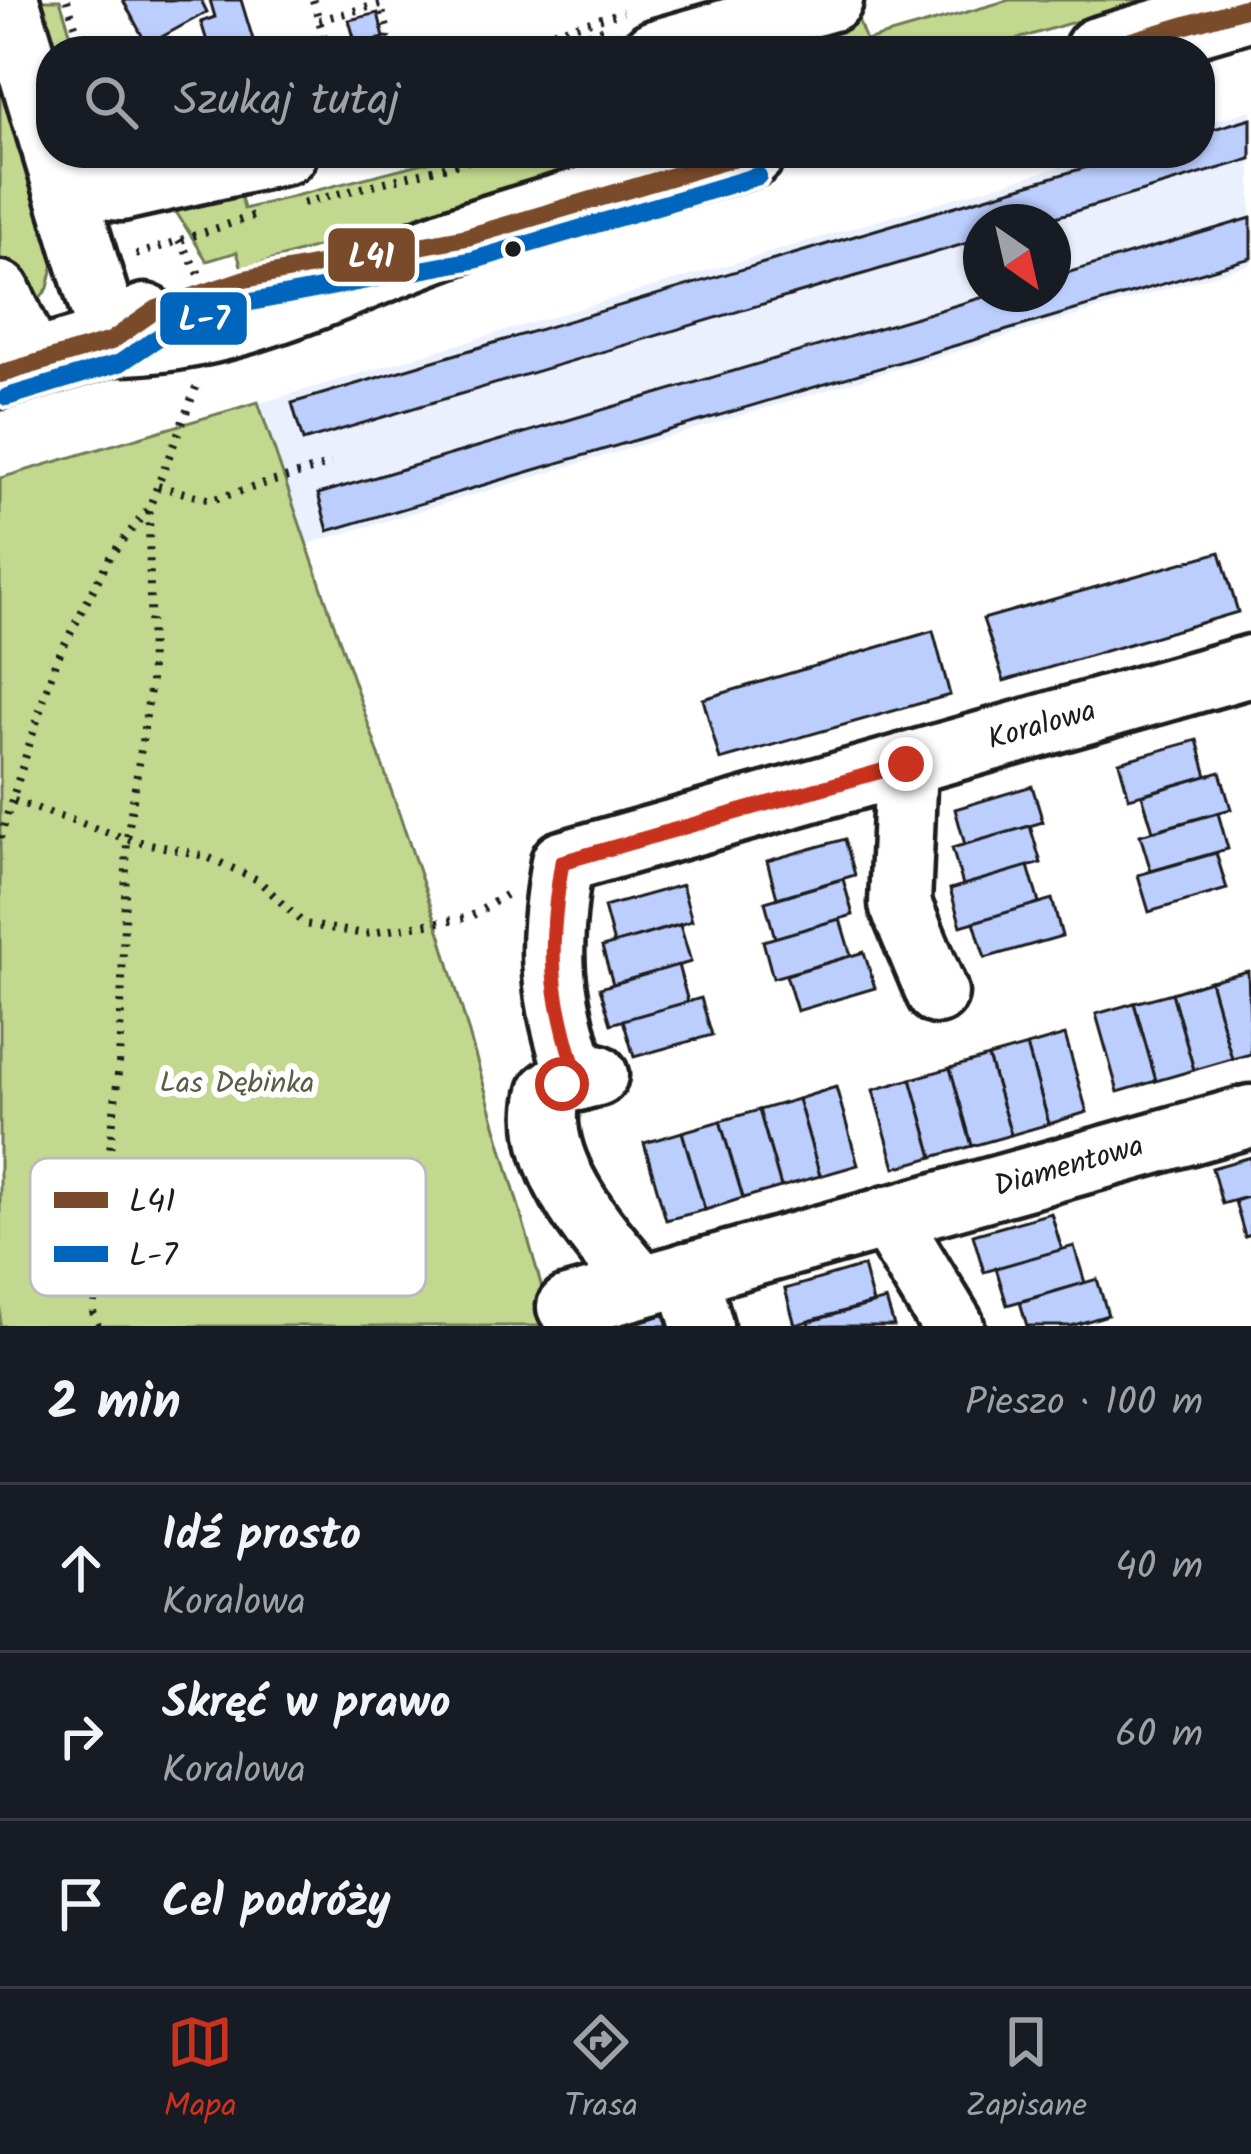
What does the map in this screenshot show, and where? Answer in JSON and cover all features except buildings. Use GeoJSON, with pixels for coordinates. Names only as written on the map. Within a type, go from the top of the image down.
{"type":"FeatureCollection","features":[{"type":"Feature","properties":{"kind":"main road"},"geometry":{"type":"LineString","coordinates":[[1149,36],[1251,6]]}},
{"type":"Feature","properties":{"kind":"main road"},"geometry":{"type":"LineString","coordinates":[[16,369],[111,340],[169,341],[233,326],[467,237],[700,168]]}},
{"type":"Feature","properties":{"kind":"street"},"geometry":{"type":"LineString","coordinates":[[8,0],[36,74]]}},
{"type":"Feature","properties":{"kind":"street"},"geometry":{"type":"LineString","coordinates":[[648,29],[832,0]]}},
{"type":"Feature","properties":{"kind":"street"},"geometry":{"type":"LineString","coordinates":[[70,168],[111,340]]}},
{"type":"Feature","properties":{"kind":"street"},"geometry":{"type":"LineString","coordinates":[[85,168],[122,190],[289,180]]}},
{"type":"Feature","properties":{"kind":"street"},"geometry":{"type":"LineString","coordinates":[[0,292],[16,369]]}},
{"type":"Feature","properties":{"kind":"street","name":"Koralowa"},"geometry":{"type":"LineString","coordinates":[[562,862],[906,764],[1249,675]]}},
{"type":"Feature","properties":{"kind":"street"},"geometry":{"type":"LineString","coordinates":[[906,764],[900,904],[937,993]]}},
{"type":"Feature","properties":{"kind":"street"},"geometry":{"type":"LineString","coordinates":[[562,862],[550,958],[554,1003],[588,1078],[550,1092],[548,1131],[596,1232],[677,1295]]}},
{"type":"Feature","properties":{"kind":"street","name":"Diamentowa"},"geometry":{"type":"LineString","coordinates":[[568,1307],[677,1295],[887,1217],[1251,1116]]}},
{"type":"Feature","properties":{"kind":"street"},"geometry":{"type":"LineString","coordinates":[[887,1217],[953,1326]]}},
{"type":"Feature","properties":{"kind":"path"},"geometry":{"type":"LineString","coordinates":[[68,0],[78,36]]}},
{"type":"Feature","properties":{"kind":"path"},"geometry":{"type":"LineString","coordinates":[[313,0],[324,36]]}},
{"type":"Feature","properties":{"kind":"path"},"geometry":{"type":"LineString","coordinates":[[319,20],[380,4],[388,36]]}},
{"type":"Feature","properties":{"kind":"path"},"geometry":{"type":"LineString","coordinates":[[596,36],[648,29]]}},
{"type":"Feature","properties":{"kind":"path"},"geometry":{"type":"LineString","coordinates":[[289,180],[382,168]]}},
{"type":"Feature","properties":{"kind":"path"},"geometry":{"type":"LineString","coordinates":[[92,269],[269,212]]}},
{"type":"Feature","properties":{"kind":"path"},"geometry":{"type":"LineString","coordinates":[[166,221],[200,274],[213,270]]}},
{"type":"Feature","properties":{"kind":"path"},"geometry":{"type":"LineString","coordinates":[[0,838],[56,663],[110,557],[148,508],[200,377]]}},
{"type":"Feature","properties":{"kind":"path"},"geometry":{"type":"LineString","coordinates":[[158,486],[211,500],[331,464]]}},
{"type":"Feature","properties":{"kind":"path"},"geometry":{"type":"LineString","coordinates":[[109,1158],[119,1064],[128,839],[151,682],[148,508]]}},
{"type":"Feature","properties":{"kind":"path"},"geometry":{"type":"LineString","coordinates":[[14,801],[128,839],[205,856],[258,880],[304,924],[365,934],[470,916],[562,862]]}},
{"type":"Feature","properties":{"kind":"path"},"geometry":{"type":"LineString","coordinates":[[95,1296],[98,1326]]}},
{"type":"Feature","properties":{"kind":"shaded area"},"geometry":{"type":"Polygon","coordinates":[[[1251,110],[1251,264],[305,545],[260,403],[1055,168],[1215,168],[1215,121],[1251,110]]]}},
{"type":"Feature","properties":{"kind":"green space"},"geometry":{"type":"Polygon","coordinates":[[[27,0],[60,0],[71,36],[44,36],[27,0]]]}},
{"type":"Feature","properties":{"kind":"green space"},"geometry":{"type":"Polygon","coordinates":[[[1009,0],[1147,0],[1027,36],[883,36],[1009,0]]]}},
{"type":"Feature","properties":{"kind":"green space"},"geometry":{"type":"Polygon","coordinates":[[[703,8],[697,20],[640,36],[610,36],[703,8]]]}},
{"type":"Feature","properties":{"kind":"green space"},"geometry":{"type":"Polygon","coordinates":[[[856,14],[864,36],[817,36],[814,26],[856,14]]]}},
{"type":"Feature","properties":{"kind":"green space"},"geometry":{"type":"Polygon","coordinates":[[[0,45],[58,244],[48,288],[26,316],[0,268],[0,45]]]}},
{"type":"Feature","properties":{"kind":"green space"},"geometry":{"type":"Polygon","coordinates":[[[404,168],[585,168],[242,269],[237,252],[207,261],[166,196],[237,181],[244,209],[404,168]]]}},
{"type":"Feature","properties":{"kind":"green space","name":"Las Dębinka"},"geometry":{"type":"Polygon","coordinates":[[[258,402],[441,936],[553,1326],[0,1326],[0,478],[258,402]]]}},
{"type":"Feature","properties":{"kind":"transit line","name":"L41"},"geometry":{"type":"LineString","coordinates":[[1149,36],[1251,6]]}},
{"type":"Feature","properties":{"kind":"transit line","name":"L41"},"geometry":{"type":"LineString","coordinates":[[0,374],[111,341],[157,309],[245,279],[467,237],[700,168]]}},
{"type":"Feature","properties":{"kind":"transit line","name":"L-7"},"geometry":{"type":"LineString","coordinates":[[7,397],[120,363],[168,331],[251,302],[474,260],[758,176]]}},
{"type":"Feature","properties":{"kind":"route"},"geometry":{"type":"LineString","coordinates":[[562,1084],[578,1080],[554,1003],[550,958],[562,862],[906,764]]}}]}
